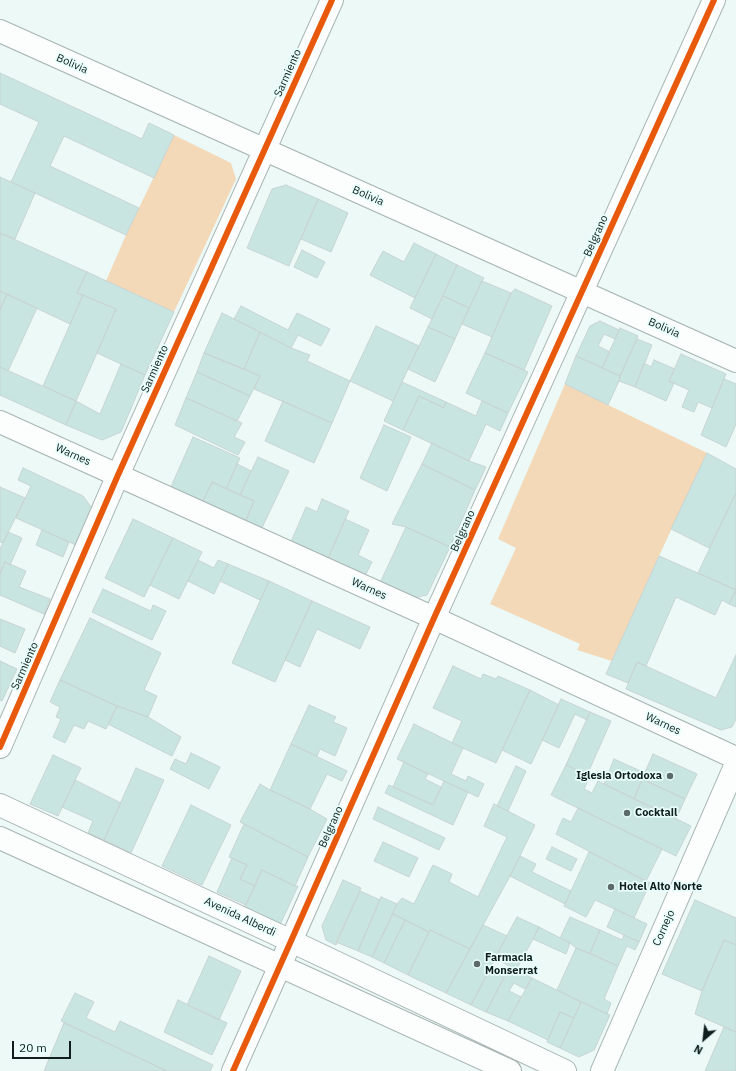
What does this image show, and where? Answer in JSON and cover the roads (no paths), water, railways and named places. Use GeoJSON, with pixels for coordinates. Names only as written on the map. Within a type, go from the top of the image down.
{"type":"FeatureCollection","features":[{"type":"Feature","properties":{"kind":"street","name":"Sarmiento"},"geometry":{"type":"LineString","coordinates":[[0,747],[118,476],[332,0]]}},
{"type":"Feature","properties":{"kind":"street","name":"Belgrano"},"geometry":{"type":"LineString","coordinates":[[233,1071],[292,941],[434,618],[714,0]]}},
{"type":"Feature","properties":{"kind":"street","name":"Bolivia"},"geometry":{"type":"LineString","coordinates":[[0,31],[736,361]]}},
{"type":"Feature","properties":{"kind":"street","name":"Warnes"},"geometry":{"type":"LineString","coordinates":[[0,422],[434,618],[736,758]]}},
{"type":"Feature","properties":{"kind":"street","name":"Cornejo"},"geometry":{"type":"LineString","coordinates":[[602,1071],[736,764]]}},
{"type":"Feature","properties":{"kind":"street","name":"Avenida Alberdi"},"geometry":{"type":"LineString","coordinates":[[0,805],[292,941],[565,1071]]}},
{"type":"Feature","properties":{"kind":"street"},"geometry":{"type":"LineString","coordinates":[[0,838],[510,1071]]}},
{"type":"Feature","properties":{"kind":"place","name":"Iglesia Ortodoxa"},"geometry":{"type":"Point","coordinates":[670,776]}},
{"type":"Feature","properties":{"kind":"place","name":"Cocktail"},"geometry":{"type":"Point","coordinates":[627,813]}},
{"type":"Feature","properties":{"kind":"place","name":"Hotel Alto Norte"},"geometry":{"type":"Point","coordinates":[611,887]}},
{"type":"Feature","properties":{"kind":"place","name":"Farmacia Monserrat"},"geometry":{"type":"Point","coordinates":[477,964]}}]}
